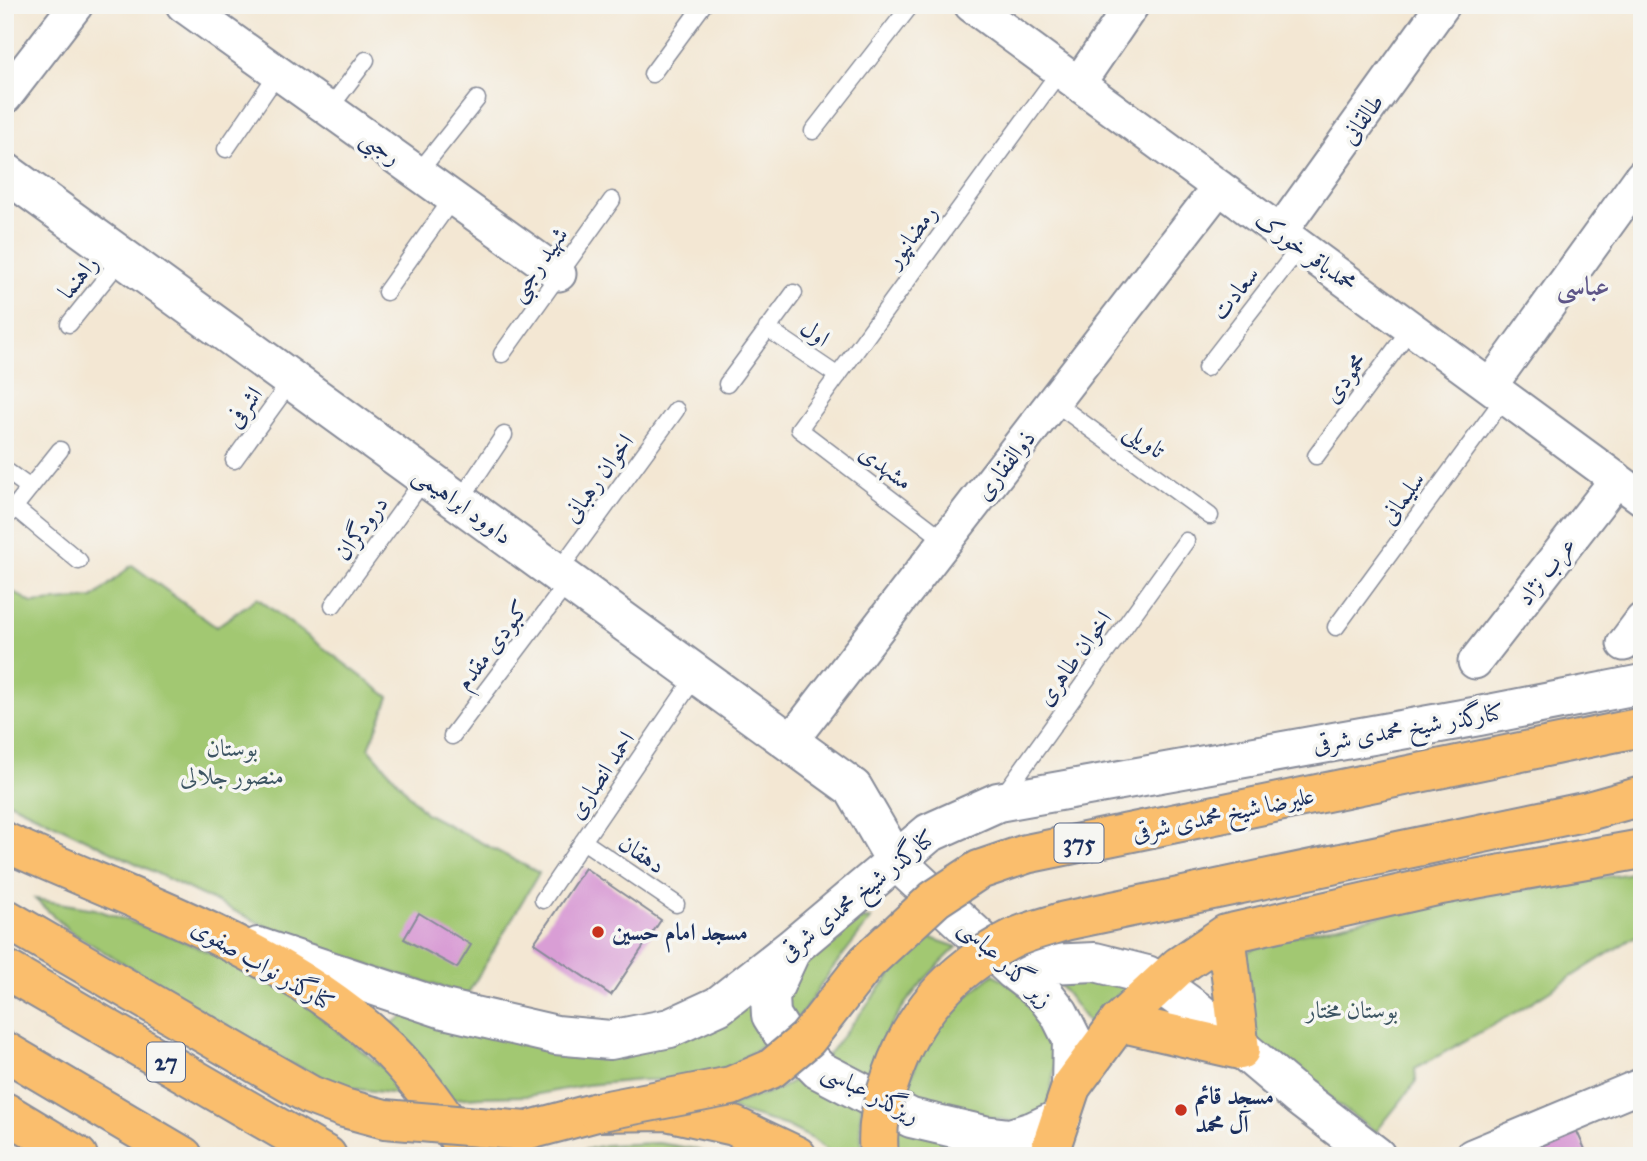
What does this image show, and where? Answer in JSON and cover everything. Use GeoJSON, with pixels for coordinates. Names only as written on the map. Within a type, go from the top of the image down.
{"type":"FeatureCollection","features":[{"type":"Feature","properties":{"kind":"main road","name":"علیرضا شیخ محمدی شرقی"},"geometry":{"type":"LineString","coordinates":[[597,1112],[730,1086],[771,1069],[807,1039],[867,962],[935,899],[979,870],[1026,854],[1642,727]]}},
{"type":"Feature","properties":{"kind":"main road"},"geometry":{"type":"LineString","coordinates":[[878,1156],[876,1131],[883,1100],[897,1059],[919,1018],[943,986],[975,961],[1011,939],[1065,920],[1588,811],[1642,796]]}},
{"type":"Feature","properties":{"kind":"main road","name":"کنارگذر نواب صفوی"},"geometry":{"type":"LineString","coordinates":[[5,842],[78,876],[218,934],[306,985],[380,1041],[416,1080],[471,1156]]}},
{"type":"Feature","properties":{"kind":"main road"},"geometry":{"type":"LineString","coordinates":[[1048,1156],[1066,1103],[1119,1021],[1179,966],[1226,934],[1441,885],[1642,849]]}},
{"type":"Feature","properties":{"kind":"main road"},"geometry":{"type":"LineString","coordinates":[[5,918],[310,1095],[385,1119],[526,1132]]}},
{"type":"Feature","properties":{"kind":"main road"},"geometry":{"type":"LineString","coordinates":[[1119,1021],[1240,1050],[1226,934]]}},
{"type":"Feature","properties":{"kind":"main road","name":"27"},"geometry":{"type":"LineString","coordinates":[[5,969],[327,1156]]}},
{"type":"Feature","properties":{"kind":"main road"},"geometry":{"type":"LineString","coordinates":[[5,1051],[183,1156]]}},
{"type":"Feature","properties":{"kind":"main road"},"geometry":{"type":"LineString","coordinates":[[478,1156],[526,1132],[597,1112],[666,1111],[734,1126],[797,1156]]}},
{"type":"Feature","properties":{"kind":"main road"},"geometry":{"type":"LineString","coordinates":[[5,1112],[78,1156]]}},
{"type":"Feature","properties":{"kind":"street"},"geometry":{"type":"LineString","coordinates":[[5,97],[76,5]]}},
{"type":"Feature","properties":{"kind":"street","name":"محمدباقر خورک"},"geometry":{"type":"LineString","coordinates":[[971,5],[1630,488]]}},
{"type":"Feature","properties":{"kind":"street"},"geometry":{"type":"LineString","coordinates":[[1069,77],[1132,5]]}},
{"type":"Feature","properties":{"kind":"street","name":"طالقانی"},"geometry":{"type":"LineString","coordinates":[[1290,239],[1443,5]]}},
{"type":"Feature","properties":{"kind":"street","name":"رجبی"},"geometry":{"type":"LineString","coordinates":[[201,10],[278,74],[559,274]]}},
{"type":"Feature","properties":{"kind":"street","name":"داوود ابراهیمی"},"geometry":{"type":"LineString","coordinates":[[5,173],[853,788],[895,860]]}},
{"type":"Feature","properties":{"kind":"street"},"geometry":{"type":"LineString","coordinates":[[1497,391],[1642,176]]}},
{"type":"Feature","properties":{"kind":"street","name":"ذوالفقاری"},"geometry":{"type":"LineString","coordinates":[[790,742],[1219,187]]}},
{"type":"Feature","properties":{"kind":"street","name":"عرب نژاد"},"geometry":{"type":"LineString","coordinates":[[1475,662],[1630,488]]}},
{"type":"Feature","properties":{"kind":"street","name":"کنارگذر شیخ محمدی شرقی"},"geometry":{"type":"LineString","coordinates":[[218,934],[444,1009],[556,1035],[610,1040],[670,1028],[718,1006],[929,833],[998,802],[1642,684]]}},
{"type":"Feature","properties":{"kind":"street","name":"زیر گذر عباسی"},"geometry":{"type":"LineString","coordinates":[[895,860],[1014,971],[1044,994],[1059,1013],[1072,1039],[1066,1103]]}},
{"type":"Feature","properties":{"kind":"street","name":"ریزگذر عباسی"},"geometry":{"type":"LineString","coordinates":[[792,948],[770,996],[771,1014],[781,1031],[819,1070],[911,1118],[984,1135],[1010,1138],[1033,1131],[1066,1103]]}},
{"type":"Feature","properties":{"kind":"street"},"geometry":{"type":"LineString","coordinates":[[1014,971],[1063,962],[1095,962],[1147,975],[1196,1010],[1240,1050],[1376,1156]]}},
{"type":"Feature","properties":{"kind":"street"},"geometry":{"type":"LineString","coordinates":[[1472,1156],[1642,1085]]}},
{"type":"Feature","properties":{"kind":"lane"},"geometry":{"type":"LineString","coordinates":[[652,74],[703,5]]}},
{"type":"Feature","properties":{"kind":"lane"},"geometry":{"type":"LineString","coordinates":[[813,131],[911,5]]}},
{"type":"Feature","properties":{"kind":"lane"},"geometry":{"type":"LineString","coordinates":[[328,109],[366,60]]}},
{"type":"Feature","properties":{"kind":"lane"},"geometry":{"type":"LineString","coordinates":[[226,149],[278,74]]}},
{"type":"Feature","properties":{"kind":"lane","name":"رمضانپور"},"geometry":{"type":"LineString","coordinates":[[799,429],[1069,77]]}},
{"type":"Feature","properties":{"kind":"lane"},"geometry":{"type":"LineString","coordinates":[[418,173],[477,99]]}},
{"type":"Feature","properties":{"kind":"lane"},"geometry":{"type":"LineString","coordinates":[[386,292],[453,198]]}},
{"type":"Feature","properties":{"kind":"lane","name":"شهید رجبی"},"geometry":{"type":"LineString","coordinates":[[502,354],[612,200]]}},
{"type":"Feature","properties":{"kind":"lane","name":"سعادت"},"geometry":{"type":"LineString","coordinates":[[1206,368],[1290,239]]}},
{"type":"Feature","properties":{"kind":"lane","name":"راهنما"},"geometry":{"type":"LineString","coordinates":[[69,324],[122,258]]}},
{"type":"Feature","properties":{"kind":"lane","name":"اول"},"geometry":{"type":"LineString","coordinates":[[727,384],[794,293]]}},
{"type":"Feature","properties":{"kind":"lane","name":"اول"},"geometry":{"type":"LineString","coordinates":[[768,328],[838,376]]}},
{"type":"Feature","properties":{"kind":"lane","name":"محمودی"},"geometry":{"type":"LineString","coordinates":[[1315,456],[1411,328]]}},
{"type":"Feature","properties":{"kind":"lane","name":"اشرفی"},"geometry":{"type":"LineString","coordinates":[[234,460],[292,380]]}},
{"type":"Feature","properties":{"kind":"lane","name":"سلیمانی"},"geometry":{"type":"LineString","coordinates":[[1336,627],[1497,391]]}},
{"type":"Feature","properties":{"kind":"lane","name":"تاویلی"},"geometry":{"type":"LineString","coordinates":[[1054,402],[1210,516]]}},
{"type":"Feature","properties":{"kind":"lane","name":"اخوان رهبانی"},"geometry":{"type":"LineString","coordinates":[[563,577],[676,410]]}},
{"type":"Feature","properties":{"kind":"lane","name":"مشهدی"},"geometry":{"type":"LineString","coordinates":[[799,429],[946,541]]}},
{"type":"Feature","properties":{"kind":"lane"},"geometry":{"type":"LineString","coordinates":[[459,502],[504,435]]}},
{"type":"Feature","properties":{"kind":"lane"},"geometry":{"type":"LineString","coordinates":[[61,450],[10,513],[79,561]]}},
{"type":"Feature","properties":{"kind":"lane"},"geometry":{"type":"LineString","coordinates":[[5,470],[30,488]]}},
{"type":"Feature","properties":{"kind":"lane","name":"درودگران"},"geometry":{"type":"LineString","coordinates":[[333,605],[426,477]]}},
{"type":"Feature","properties":{"kind":"lane","name":"اخوان طاهری"},"geometry":{"type":"LineString","coordinates":[[998,802],[1186,541]]}},
{"type":"Feature","properties":{"kind":"lane","name":"کبودی مقدم"},"geometry":{"type":"LineString","coordinates":[[452,736],[563,577]]}},
{"type":"Feature","properties":{"kind":"lane","name":"احمد انصاری"},"geometry":{"type":"LineString","coordinates":[[543,900],[697,674]]}},
{"type":"Feature","properties":{"kind":"lane","name":"دهقان"},"geometry":{"type":"LineString","coordinates":[[583,841],[676,904]]}},
{"type":"Feature","properties":{"kind":"green space","name":"بوستان منصور جلالی"},"geometry":{"type":"Polygon","coordinates":[[[132,565],[216,627],[257,598],[389,697],[369,748],[425,813],[539,873],[467,995],[311,948],[5,800],[5,587],[32,603],[93,598],[132,565]]]}},
{"type":"Feature","properties":{"kind":"green space","name":"بوستان مختار"},"geometry":{"type":"Polygon","coordinates":[[[1632,873],[1642,897],[1642,932],[1516,1012],[1415,1069],[1416,1082],[1376,1132],[1251,1043],[1240,955],[1273,940],[1441,902],[1632,873]]]}},
{"type":"Feature","properties":{"kind":"green space"},"geometry":{"type":"Polygon","coordinates":[[[35,899],[95,909],[176,938],[280,983],[417,1096],[347,1088],[289,1063],[71,932],[35,899]]]}},
{"type":"Feature","properties":{"kind":"green space"},"geometry":{"type":"Polygon","coordinates":[[[871,919],[829,973],[802,1014],[788,1026],[784,987],[837,921],[871,919]]]}},
{"type":"Feature","properties":{"kind":"green space"},"geometry":{"type":"Polygon","coordinates":[[[925,936],[957,947],[926,978],[890,1026],[863,1085],[823,1060],[925,936]]]}},
{"type":"Feature","properties":{"kind":"green space"},"geometry":{"type":"Polygon","coordinates":[[[994,974],[1034,1001],[1060,1039],[1048,1105],[1026,1124],[902,1102],[922,1050],[936,1028],[964,999],[994,974]]]}},
{"type":"Feature","properties":{"kind":"green space"},"geometry":{"type":"Polygon","coordinates":[[[770,977],[775,1038],[726,1069],[670,1080],[587,1085],[528,1096],[441,1100],[384,1028],[408,1014],[603,1055],[770,977]]]}},
{"type":"Feature","properties":{"kind":"green space"},"geometry":{"type":"Polygon","coordinates":[[[1073,978],[1131,982],[1093,1028],[1059,984],[1073,978]]]}},
{"type":"Feature","properties":{"kind":"green space"},"geometry":{"type":"Polygon","coordinates":[[[805,1073],[862,1105],[860,1120],[863,1156],[835,1156],[811,1138],[787,1126],[725,1107],[779,1089],[805,1073]]]}},
{"type":"Feature","properties":{"kind":"green space"},"geometry":{"type":"Polygon","coordinates":[[[897,1125],[1036,1145],[1031,1156],[896,1156],[897,1125]]]}},
{"type":"Feature","properties":{"kind":"green space"},"geometry":{"type":"Polygon","coordinates":[[[658,1143],[695,1149],[712,1156],[559,1156],[606,1145],[658,1143]]]}},
{"type":"Feature","properties":{"kind":"building","name":"مسجد امام حسین"},"geometry":{"type":"Polygon","coordinates":[[[585,868],[661,920],[611,995],[534,943],[585,868]]]}},
{"type":"Feature","properties":{"kind":"building"},"geometry":{"type":"Polygon","coordinates":[[[419,913],[471,945],[457,968],[404,939],[419,913]]]}},
{"type":"Feature","properties":{"kind":"building"},"geometry":{"type":"Polygon","coordinates":[[[1575,1127],[1588,1156],[1537,1156],[1533,1146],[1575,1127]]]}},
{"type":"Feature","properties":{"kind":"place","name":"مسجد امام حسین"},"geometry":{"type":"Point","coordinates":[598,932]}},
{"type":"Feature","properties":{"kind":"place","name":"مسجد قائم آل محمد"},"geometry":{"type":"Point","coordinates":[1181,1110]}},
{"type":"Feature","properties":{"kind":"district","name":"عباسی"},"geometry":{"type":"Point","coordinates":[1583,286]}}]}
